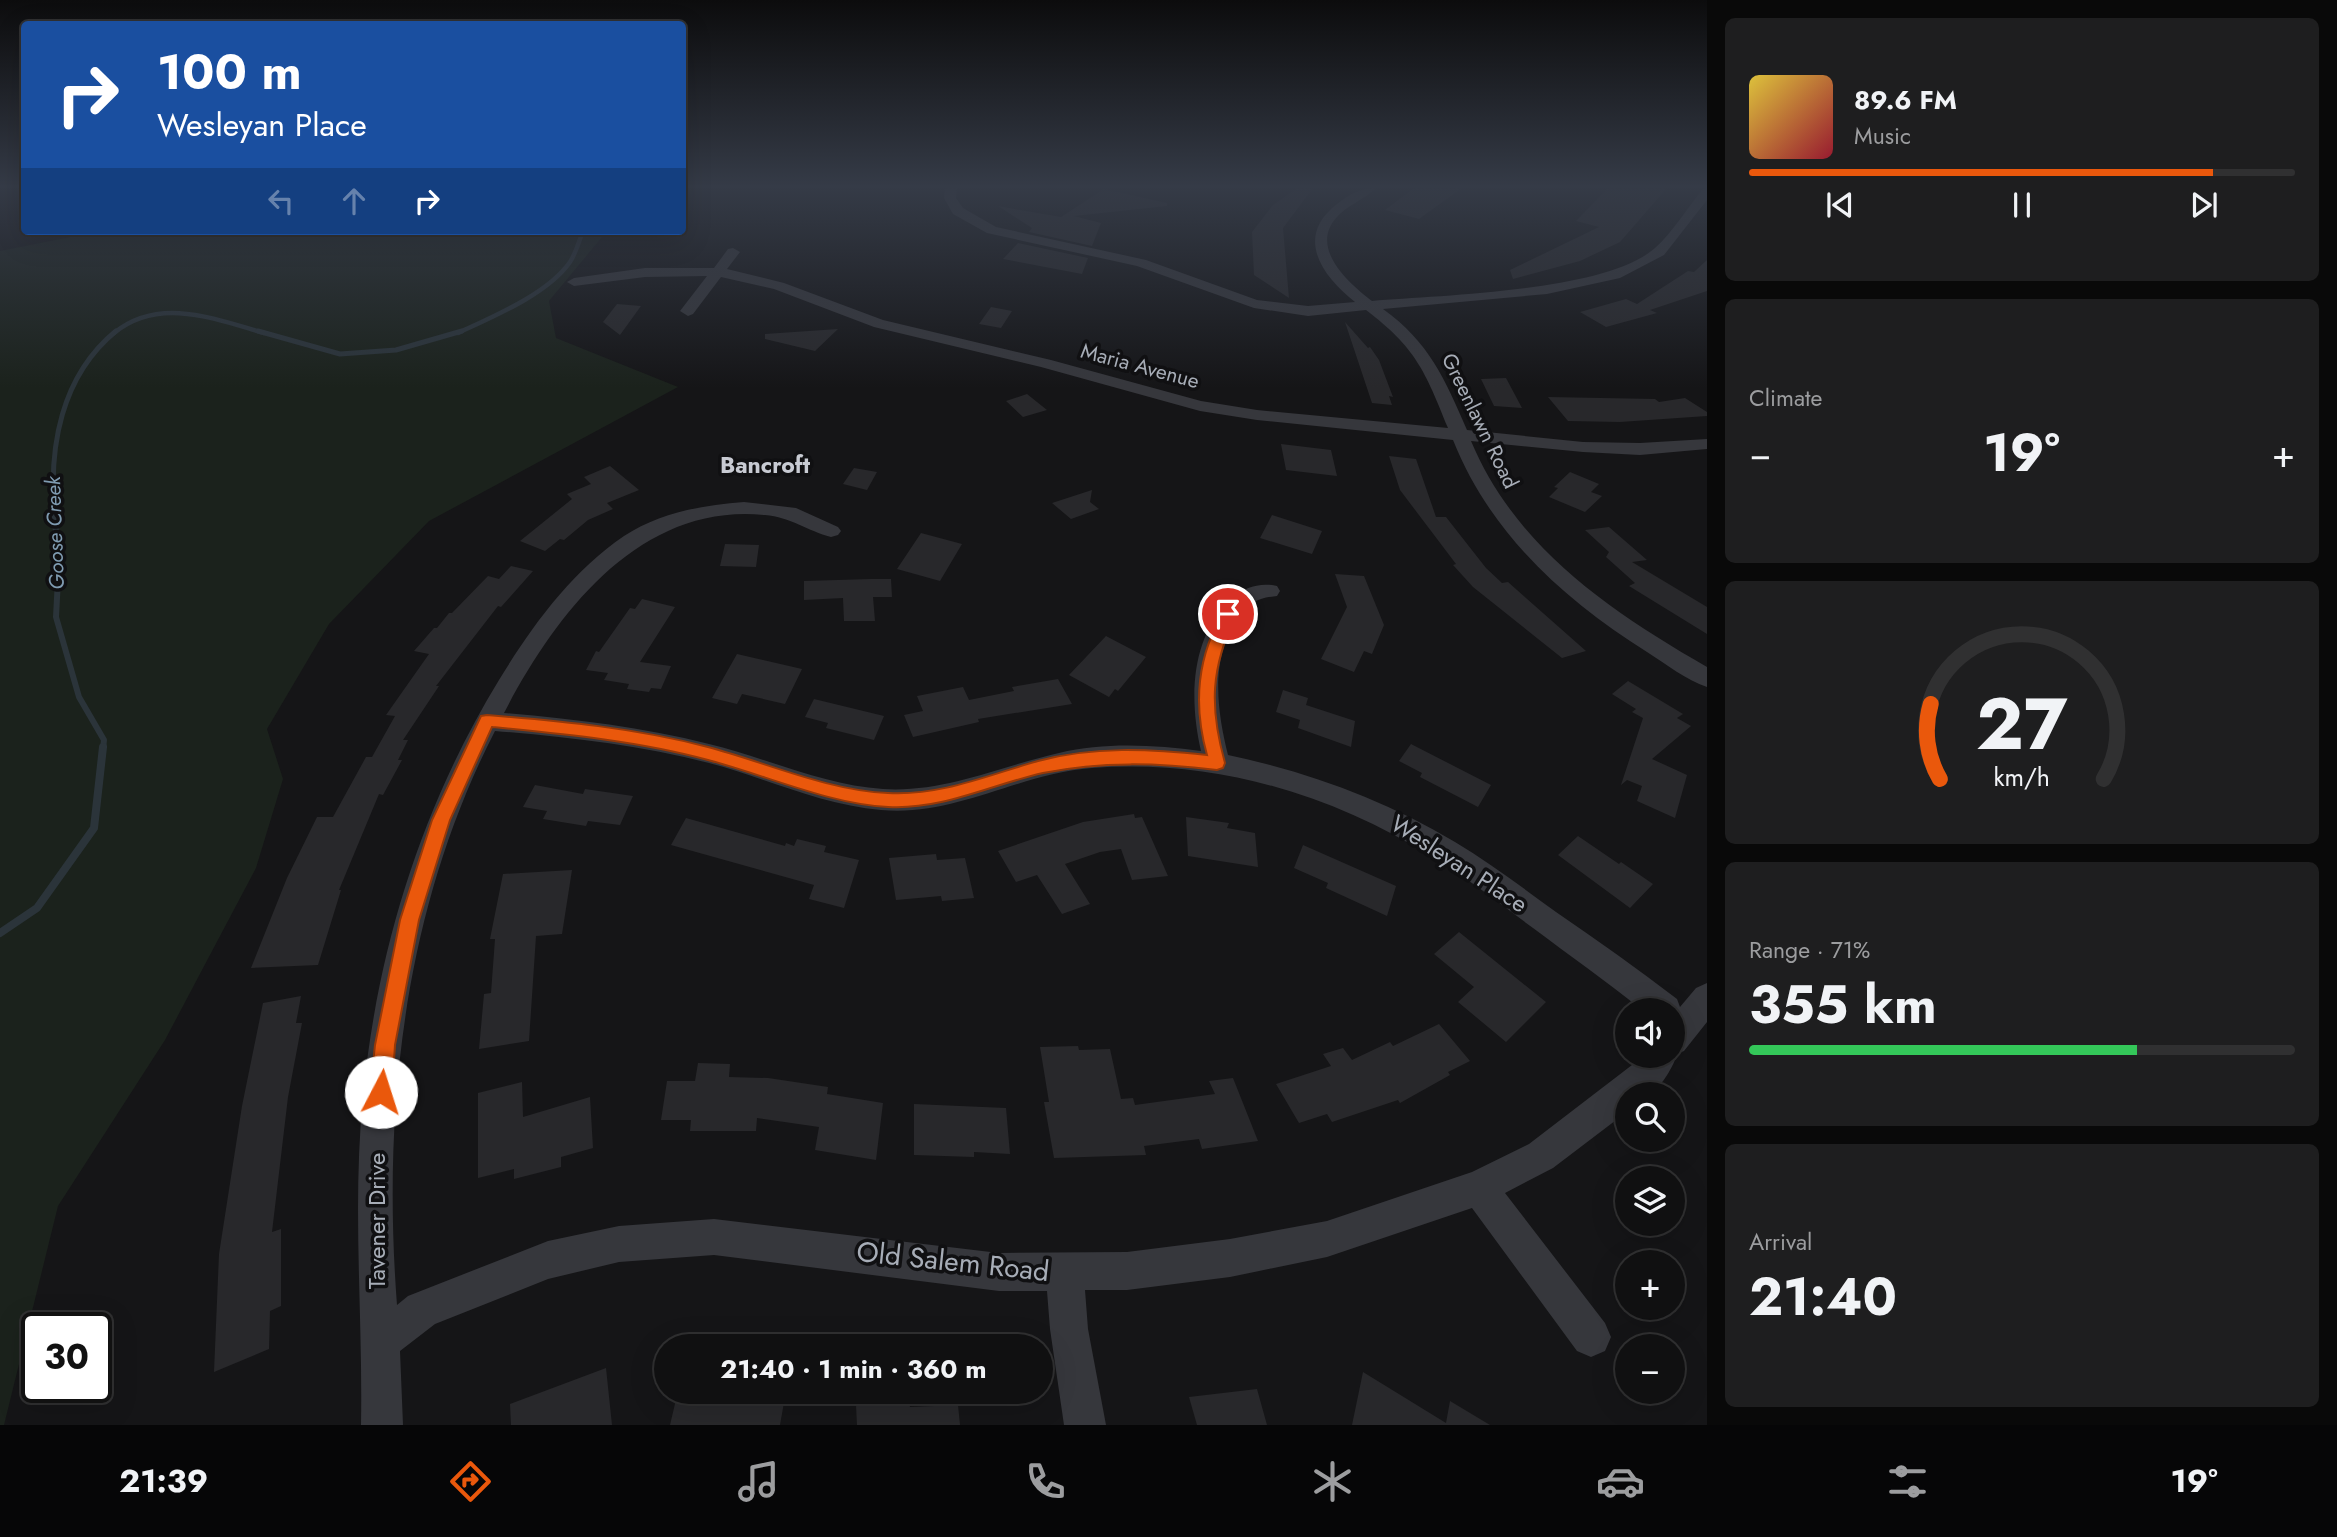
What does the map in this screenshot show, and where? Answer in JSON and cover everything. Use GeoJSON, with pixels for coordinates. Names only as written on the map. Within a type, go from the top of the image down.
{"type":"FeatureCollection","features":[{"type":"Feature","properties":{"kind":"street"},"geometry":{"type":"LineString","coordinates":[[688,311],[731,254]]}},
{"type":"Feature","properties":{"kind":"street"},"geometry":{"type":"LineString","coordinates":[[1103,254],[1142,263],[1254,304],[1308,311],[1547,290],[1615,275],[1654,254]]}},
{"type":"Feature","properties":{"kind":"street","name":"Greenlawn Road"},"geometry":{"type":"LineString","coordinates":[[1324,254],[1345,286],[1410,339],[1422,355],[1480,481],[1500,513],[1539,557],[1606,613],[1707,678]]}},
{"type":"Feature","properties":{"kind":"street","name":"Maria Avenue"},"geometry":{"type":"LineString","coordinates":[[574,282],[646,272],[717,273],[766,282],[854,317],[879,324],[1045,363],[1200,406],[1269,417],[1583,447],[1640,449],[1707,444]]}},
{"type":"Feature","properties":{"kind":"street","name":"Tavener Drive"},"geometry":{"type":"LineString","coordinates":[[382,1425],[375,1256],[375,1163],[385,1045],[410,920],[425,870],[441,820],[487,721],[538,640],[576,592],[614,554],[643,534],[685,517],[741,509],[783,511],[831,531]]}},
{"type":"Feature","properties":{"kind":"street"},"geometry":{"type":"LineString","coordinates":[[1217,763],[1208,729],[1207,680],[1213,647],[1228,614],[1246,597],[1258,591],[1269,591]]}},
{"type":"Feature","properties":{"kind":"street","name":"Wesleyan Place"},"geometry":{"type":"LineString","coordinates":[[487,721],[569,728],[705,752],[848,794],[887,800],[922,800],[965,791],[1039,768],[1086,758],[1158,756],[1259,771],[1323,790],[1378,813],[1430,841],[1472,867],[1642,998]]}},
{"type":"Feature","properties":{"kind":"street"},"geometry":{"type":"LineString","coordinates":[[1685,1015],[1707,998]]}},
{"type":"Feature","properties":{"kind":"street","name":"Old Salem Road"},"geometry":{"type":"LineString","coordinates":[[380,1342],[422,1310],[548,1260],[619,1244],[714,1237],[999,1272],[1065,1272],[1127,1271],[1230,1258],[1327,1239],[1479,1188],[1541,1156],[1644,1077],[1651,1068]]}},
{"type":"Feature","properties":{"kind":"street"},"geometry":{"type":"LineString","coordinates":[[1479,1188],[1591,1337]]}},
{"type":"Feature","properties":{"kind":"street"},"geometry":{"type":"LineString","coordinates":[[1065,1272],[1069,1329],[1085,1425]]}},
{"type":"Feature","properties":{"kind":"shaded area"},"geometry":{"type":"Polygon","coordinates":[[[0,254],[588,254],[549,301],[556,338],[678,387],[429,521],[329,624],[267,729],[283,779],[256,868],[165,1040],[58,1206],[32,1312],[21,1312],[21,1356],[4,1425],[0,1425],[0,254]]]}},
{"type":"Feature","properties":{"kind":"building"},"geometry":{"type":"Polygon","coordinates":[[[1007,254],[1072,254],[1088,258],[1082,274],[1003,259],[1007,254]]]}},
{"type":"Feature","properties":{"kind":"building"},"geometry":{"type":"Polygon","coordinates":[[[1253,254],[1285,254],[1289,298],[1254,275],[1253,254]]]}},
{"type":"Feature","properties":{"kind":"building"},"geometry":{"type":"Polygon","coordinates":[[[1542,254],[1594,254],[1580,261],[1513,279],[1510,270],[1542,254]]]}},
{"type":"Feature","properties":{"kind":"building"},"geometry":{"type":"Polygon","coordinates":[[[1707,260],[1707,291],[1650,310],[1657,313],[1606,327],[1580,312],[1626,299],[1637,304],[1688,271],[1694,272],[1707,260]]]}},
{"type":"Feature","properties":{"kind":"building"},"geometry":{"type":"Polygon","coordinates":[[[617,304],[641,306],[620,335],[603,322],[617,304]]]}},
{"type":"Feature","properties":{"kind":"building"},"geometry":{"type":"Polygon","coordinates":[[[991,307],[1012,311],[1001,328],[979,324],[991,307]]]}},
{"type":"Feature","properties":{"kind":"building"},"geometry":{"type":"Polygon","coordinates":[[[1345,322],[1379,360],[1393,397],[1389,396],[1392,405],[1372,403],[1345,322]]]}},
{"type":"Feature","properties":{"kind":"building"},"geometry":{"type":"Polygon","coordinates":[[[838,329],[815,351],[765,339],[765,334],[838,329]]]}},
{"type":"Feature","properties":{"kind":"building"},"geometry":{"type":"Polygon","coordinates":[[[1506,378],[1522,408],[1494,406],[1481,379],[1506,378]]]}},
{"type":"Feature","properties":{"kind":"building"},"geometry":{"type":"Polygon","coordinates":[[[1027,394],[1047,410],[1023,417],[1006,401],[1027,394]]]}},
{"type":"Feature","properties":{"kind":"building"},"geometry":{"type":"Polygon","coordinates":[[[1548,397],[1655,399],[1659,402],[1685,398],[1707,412],[1707,416],[1620,422],[1568,421],[1548,397]]]}},
{"type":"Feature","properties":{"kind":"building"},"geometry":{"type":"Polygon","coordinates":[[[1281,444],[1331,450],[1337,476],[1286,470],[1281,444]]]}},
{"type":"Feature","properties":{"kind":"building"},"geometry":{"type":"Polygon","coordinates":[[[1389,456],[1416,459],[1436,517],[1446,517],[1486,568],[1502,583],[1508,582],[1586,651],[1562,658],[1473,587],[1453,565],[1456,564],[1400,490],[1389,456]]]}},
{"type":"Feature","properties":{"kind":"building"},"geometry":{"type":"Polygon","coordinates":[[[610,466],[639,490],[607,503],[613,509],[588,520],[564,540],[560,539],[545,551],[520,541],[572,499],[567,494],[591,484],[584,477],[610,466]]]}},
{"type":"Feature","properties":{"kind":"building"},"geometry":{"type":"Polygon","coordinates":[[[854,468],[877,472],[867,490],[843,484],[854,468]]]}},
{"type":"Feature","properties":{"kind":"building"},"geometry":{"type":"Polygon","coordinates":[[[1570,472],[1599,484],[1591,492],[1602,496],[1585,512],[1549,497],[1558,488],[1554,487],[1570,472]]]}},
{"type":"Feature","properties":{"kind":"building"},"geometry":{"type":"Polygon","coordinates":[[[1092,490],[1090,502],[1099,509],[1071,519],[1052,503],[1092,490]]]}},
{"type":"Feature","properties":{"kind":"building"},"geometry":{"type":"Polygon","coordinates":[[[1272,515],[1322,531],[1312,554],[1260,538],[1272,515]]]}},
{"type":"Feature","properties":{"kind":"building"},"geometry":{"type":"Polygon","coordinates":[[[1609,527],[1647,560],[1632,562],[1707,607],[1707,634],[1629,586],[1635,583],[1606,557],[1609,552],[1585,530],[1609,527]]]}},
{"type":"Feature","properties":{"kind":"building"},"geometry":{"type":"Polygon","coordinates":[[[921,533],[962,544],[940,581],[897,569],[921,533]]]}},
{"type":"Feature","properties":{"kind":"building"},"geometry":{"type":"Polygon","coordinates":[[[725,544],[759,545],[756,567],[720,566],[725,544]]]}},
{"type":"Feature","properties":{"kind":"building"},"geometry":{"type":"Polygon","coordinates":[[[511,566],[533,571],[501,607],[498,606],[436,686],[439,686],[403,740],[408,740],[398,760],[402,760],[383,795],[379,794],[339,890],[318,965],[251,968],[287,878],[317,817],[333,817],[366,757],[372,757],[395,716],[386,715],[429,654],[414,651],[488,576],[499,579],[511,566]]]}},
{"type":"Feature","properties":{"kind":"building"},"geometry":{"type":"Polygon","coordinates":[[[1335,574],[1364,576],[1384,625],[1372,654],[1364,651],[1354,672],[1321,659],[1347,607],[1335,574]]]}},
{"type":"Feature","properties":{"kind":"building"},"geometry":{"type":"Polygon","coordinates":[[[891,579],[892,597],[873,597],[875,621],[844,621],[843,598],[804,600],[804,581],[891,579]]]}},
{"type":"Feature","properties":{"kind":"building"},"geometry":{"type":"Polygon","coordinates":[[[642,599],[675,607],[640,662],[671,666],[661,689],[651,688],[649,692],[627,689],[629,684],[604,680],[608,673],[586,670],[596,651],[599,652],[630,608],[635,609],[642,599]]]}},
{"type":"Feature","properties":{"kind":"building"},"geometry":{"type":"Polygon","coordinates":[[[1106,636],[1146,657],[1118,691],[1115,689],[1109,697],[1069,675],[1106,636]]]}},
{"type":"Feature","properties":{"kind":"building"},"geometry":{"type":"Polygon","coordinates":[[[737,654],[802,669],[785,704],[742,694],[737,704],[712,698],[737,654]]]}},
{"type":"Feature","properties":{"kind":"building"},"geometry":{"type":"Polygon","coordinates":[[[1058,679],[1072,704],[978,719],[979,722],[913,737],[904,715],[923,711],[917,696],[963,687],[969,700],[1014,691],[1012,687],[1058,679]]]}},
{"type":"Feature","properties":{"kind":"building"},"geometry":{"type":"Polygon","coordinates":[[[1628,681],[1683,714],[1677,718],[1691,726],[1652,759],[1687,775],[1675,818],[1637,801],[1642,786],[1627,780],[1621,785],[1643,718],[1632,712],[1636,709],[1612,694],[1628,681]]]}},
{"type":"Feature","properties":{"kind":"building"},"geometry":{"type":"Polygon","coordinates":[[[1283,690],[1308,698],[1306,705],[1355,721],[1351,747],[1298,728],[1300,720],[1276,712],[1283,690]]]}},
{"type":"Feature","properties":{"kind":"building"},"geometry":{"type":"Polygon","coordinates":[[[814,699],[884,716],[874,740],[826,728],[828,723],[805,717],[814,699]]]}},
{"type":"Feature","properties":{"kind":"building"},"geometry":{"type":"Polygon","coordinates":[[[1411,744],[1491,785],[1478,807],[1420,777],[1422,773],[1399,761],[1411,744]]]}},
{"type":"Feature","properties":{"kind":"building"},"geometry":{"type":"Polygon","coordinates":[[[535,785],[583,794],[585,789],[633,796],[620,825],[588,821],[586,826],[543,819],[547,811],[523,807],[535,785]]]}},
{"type":"Feature","properties":{"kind":"building"},"geometry":{"type":"Polygon","coordinates":[[[1134,814],[1135,818],[1142,817],[1168,876],[1132,880],[1121,849],[1100,852],[1065,864],[1090,904],[1062,914],[1037,875],[1016,882],[998,851],[1083,822],[1134,814]]]}},
{"type":"Feature","properties":{"kind":"building"},"geometry":{"type":"Polygon","coordinates":[[[1186,817],[1229,823],[1227,828],[1255,833],[1258,867],[1188,856],[1186,817]]]}},
{"type":"Feature","properties":{"kind":"building"},"geometry":{"type":"Polygon","coordinates":[[[686,818],[785,846],[786,843],[794,846],[797,839],[826,846],[824,852],[859,860],[844,908],[809,899],[814,885],[671,845],[686,818]]]}},
{"type":"Feature","properties":{"kind":"building"},"geometry":{"type":"Polygon","coordinates":[[[1578,836],[1653,884],[1630,908],[1558,855],[1578,836]]]}},
{"type":"Feature","properties":{"kind":"building"},"geometry":{"type":"Polygon","coordinates":[[[1303,845],[1396,886],[1387,916],[1326,888],[1328,883],[1294,868],[1303,845]]]}},
{"type":"Feature","properties":{"kind":"building"},"geometry":{"type":"Polygon","coordinates":[[[936,854],[937,860],[965,858],[974,898],[942,901],[941,896],[896,900],[889,858],[936,854]]]}},
{"type":"Feature","properties":{"kind":"building"},"geometry":{"type":"Polygon","coordinates":[[[572,870],[562,934],[536,936],[529,1041],[479,1049],[484,994],[491,993],[495,939],[490,939],[503,874],[572,870]]]}},
{"type":"Feature","properties":{"kind":"building"},"geometry":{"type":"Polygon","coordinates":[[[1459,932],[1546,1002],[1506,1042],[1458,1002],[1474,987],[1434,954],[1459,932]]]}},
{"type":"Feature","properties":{"kind":"building"},"geometry":{"type":"Polygon","coordinates":[[[301,996],[296,1023],[302,1023],[288,1097],[272,1232],[281,1229],[281,1306],[270,1311],[269,1349],[214,1372],[219,1254],[242,1106],[263,1003],[301,996]]]}},
{"type":"Feature","properties":{"kind":"building"},"geometry":{"type":"Polygon","coordinates":[[[1439,1024],[1470,1061],[1400,1103],[1398,1100],[1332,1122],[1327,1114],[1299,1123],[1276,1084],[1331,1066],[1323,1054],[1343,1048],[1352,1060],[1390,1042],[1393,1046],[1439,1024]]]}},
{"type":"Feature","properties":{"kind":"building"},"geometry":{"type":"Polygon","coordinates":[[[1078,1046],[1079,1050],[1110,1049],[1121,1099],[1133,1098],[1135,1105],[1215,1094],[1209,1081],[1233,1078],[1258,1141],[1202,1149],[1199,1139],[1144,1146],[1146,1155],[1054,1158],[1044,1102],[1049,1102],[1040,1047],[1078,1046]]]}},
{"type":"Feature","properties":{"kind":"building"},"geometry":{"type":"Polygon","coordinates":[[[698,1063],[730,1064],[729,1077],[768,1078],[828,1087],[827,1094],[883,1103],[876,1160],[815,1150],[819,1127],[757,1118],[756,1131],[690,1131],[691,1120],[661,1120],[667,1081],[695,1081],[698,1063]]]}},
{"type":"Feature","properties":{"kind":"building"},"geometry":{"type":"Polygon","coordinates":[[[522,1082],[523,1117],[590,1097],[593,1148],[561,1157],[561,1167],[514,1179],[514,1169],[478,1178],[478,1093],[522,1082]]]}},
{"type":"Feature","properties":{"kind":"building"},"geometry":{"type":"Polygon","coordinates":[[[914,1104],[1006,1108],[1010,1154],[974,1152],[974,1157],[914,1155],[914,1104]]]}},
{"type":"Feature","properties":{"kind":"building"},"geometry":{"type":"Polygon","coordinates":[[[606,1368],[612,1425],[511,1425],[510,1404],[606,1368]]]}},
{"type":"Feature","properties":{"kind":"building"},"geometry":{"type":"Polygon","coordinates":[[[1363,1372],[1446,1423],[1450,1401],[1490,1425],[1352,1425],[1363,1372]]]}},
{"type":"Feature","properties":{"kind":"building"},"geometry":{"type":"Polygon","coordinates":[[[1257,1389],[1267,1425],[1197,1425],[1189,1397],[1257,1389]]]}},
{"type":"Feature","properties":{"kind":"building"},"geometry":{"type":"Polygon","coordinates":[[[675,1404],[784,1404],[780,1425],[670,1425],[675,1404]]]}},
{"type":"Feature","properties":{"kind":"building"},"geometry":{"type":"Polygon","coordinates":[[[856,1405],[958,1405],[960,1425],[857,1425],[856,1405]]]}},
{"type":"Feature","properties":{"kind":"waterway","name":"Goose Creek"},"geometry":{"type":"LineString","coordinates":[[458,333],[534,294],[560,274],[574,254]]}},
{"type":"Feature","properties":{"kind":"waterway","name":"Goose Creek"},"geometry":{"type":"LineString","coordinates":[[114,333],[131,322],[150,315],[168,313],[207,317],[264,333]]}},
{"type":"Feature","properties":{"kind":"waterway","name":"Goose Creek"},"geometry":{"type":"LineString","coordinates":[[55,516],[54,465],[62,415],[82,369],[97,349],[116,331]]}},
{"type":"Feature","properties":{"kind":"waterway","name":"Goose Creek"},"geometry":{"type":"LineString","coordinates":[[258,331],[340,354],[396,350],[462,331]]}},
{"type":"Feature","properties":{"kind":"waterway","name":"Goose Creek"},"geometry":{"type":"LineString","coordinates":[[54,514],[59,560],[56,617],[79,697],[104,740],[103,749]]}},
{"type":"Feature","properties":{"kind":"waterway","name":"Goose Creek"},"geometry":{"type":"LineString","coordinates":[[0,933],[37,908],[94,828],[103,747]]}},
{"type":"Feature","properties":{"kind":"district","name":"Bancroft"},"geometry":{"type":"Point","coordinates":[765,465]}},
{"type":"Feature","properties":{"kind":"route"},"geometry":{"type":"LineString","coordinates":[[381,1092],[385,1045],[410,920],[441,820],[487,721],[615,734],[705,752],[848,794],[887,800],[922,800],[965,791],[1039,768],[1086,758],[1137,755],[1217,763],[1208,729],[1207,680],[1213,647],[1228,614]]}}]}
